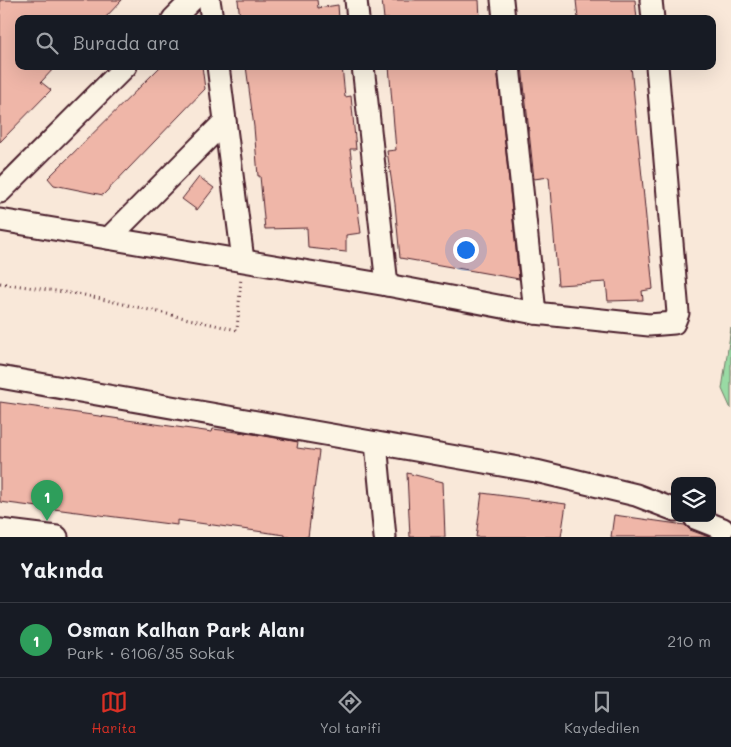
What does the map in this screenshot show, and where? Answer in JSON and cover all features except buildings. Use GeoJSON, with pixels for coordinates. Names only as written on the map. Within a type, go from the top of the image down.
{"type":"FeatureCollection","features":[{"type":"Feature","properties":{"kind":"street"},"geometry":{"type":"LineString","coordinates":[[177,15],[192,0]]}},
{"type":"Feature","properties":{"kind":"street"},"geometry":{"type":"LineString","coordinates":[[209,0],[211,15]]}},
{"type":"Feature","properties":{"kind":"street"},"geometry":{"type":"LineString","coordinates":[[356,0],[358,15]]}},
{"type":"Feature","properties":{"kind":"street"},"geometry":{"type":"LineString","coordinates":[[502,0],[504,15]]}},
{"type":"Feature","properties":{"kind":"street"},"geometry":{"type":"LineString","coordinates":[[651,0],[653,15]]}},
{"type":"Feature","properties":{"kind":"street"},"geometry":{"type":"LineString","coordinates":[[0,192],[122,70]]}},
{"type":"Feature","properties":{"kind":"street"},"geometry":{"type":"LineString","coordinates":[[219,70],[243,260]]}},
{"type":"Feature","properties":{"kind":"street"},"geometry":{"type":"LineString","coordinates":[[363,70],[387,285]]}},
{"type":"Feature","properties":{"kind":"street"},"geometry":{"type":"LineString","coordinates":[[509,70],[535,313]]}},
{"type":"Feature","properties":{"kind":"street"},"geometry":{"type":"LineString","coordinates":[[0,220],[387,285],[535,313],[649,325],[674,323],[678,313],[657,70]]}},
{"type":"Feature","properties":{"kind":"street"},"geometry":{"type":"LineString","coordinates":[[109,238],[225,121]]}},
{"type":"Feature","properties":{"kind":"street"},"geometry":{"type":"LineString","coordinates":[[0,377],[536,471],[636,495],[671,508]]}},
{"type":"Feature","properties":{"kind":"street"},"geometry":{"type":"LineString","coordinates":[[376,443],[385,537]]}},
{"type":"Feature","properties":{"kind":"street"},"geometry":{"type":"LineString","coordinates":[[704,522],[723,530]]}},
{"type":"Feature","properties":{"kind":"street"},"geometry":{"type":"LineString","coordinates":[[0,530],[57,537]]}},
{"type":"Feature","properties":{"kind":"path"},"geometry":{"type":"LineString","coordinates":[[0,283],[84,295],[237,330],[243,260]]}},
{"type":"Feature","properties":{"kind":"green space"},"geometry":{"type":"Polygon","coordinates":[[[731,328],[731,409],[722,389],[731,328]]]}},
{"type":"Feature","properties":{"kind":"place","name":"Osman Kalhan Park Alanı"},"geometry":{"type":"Point","coordinates":[47,521]}}]}
